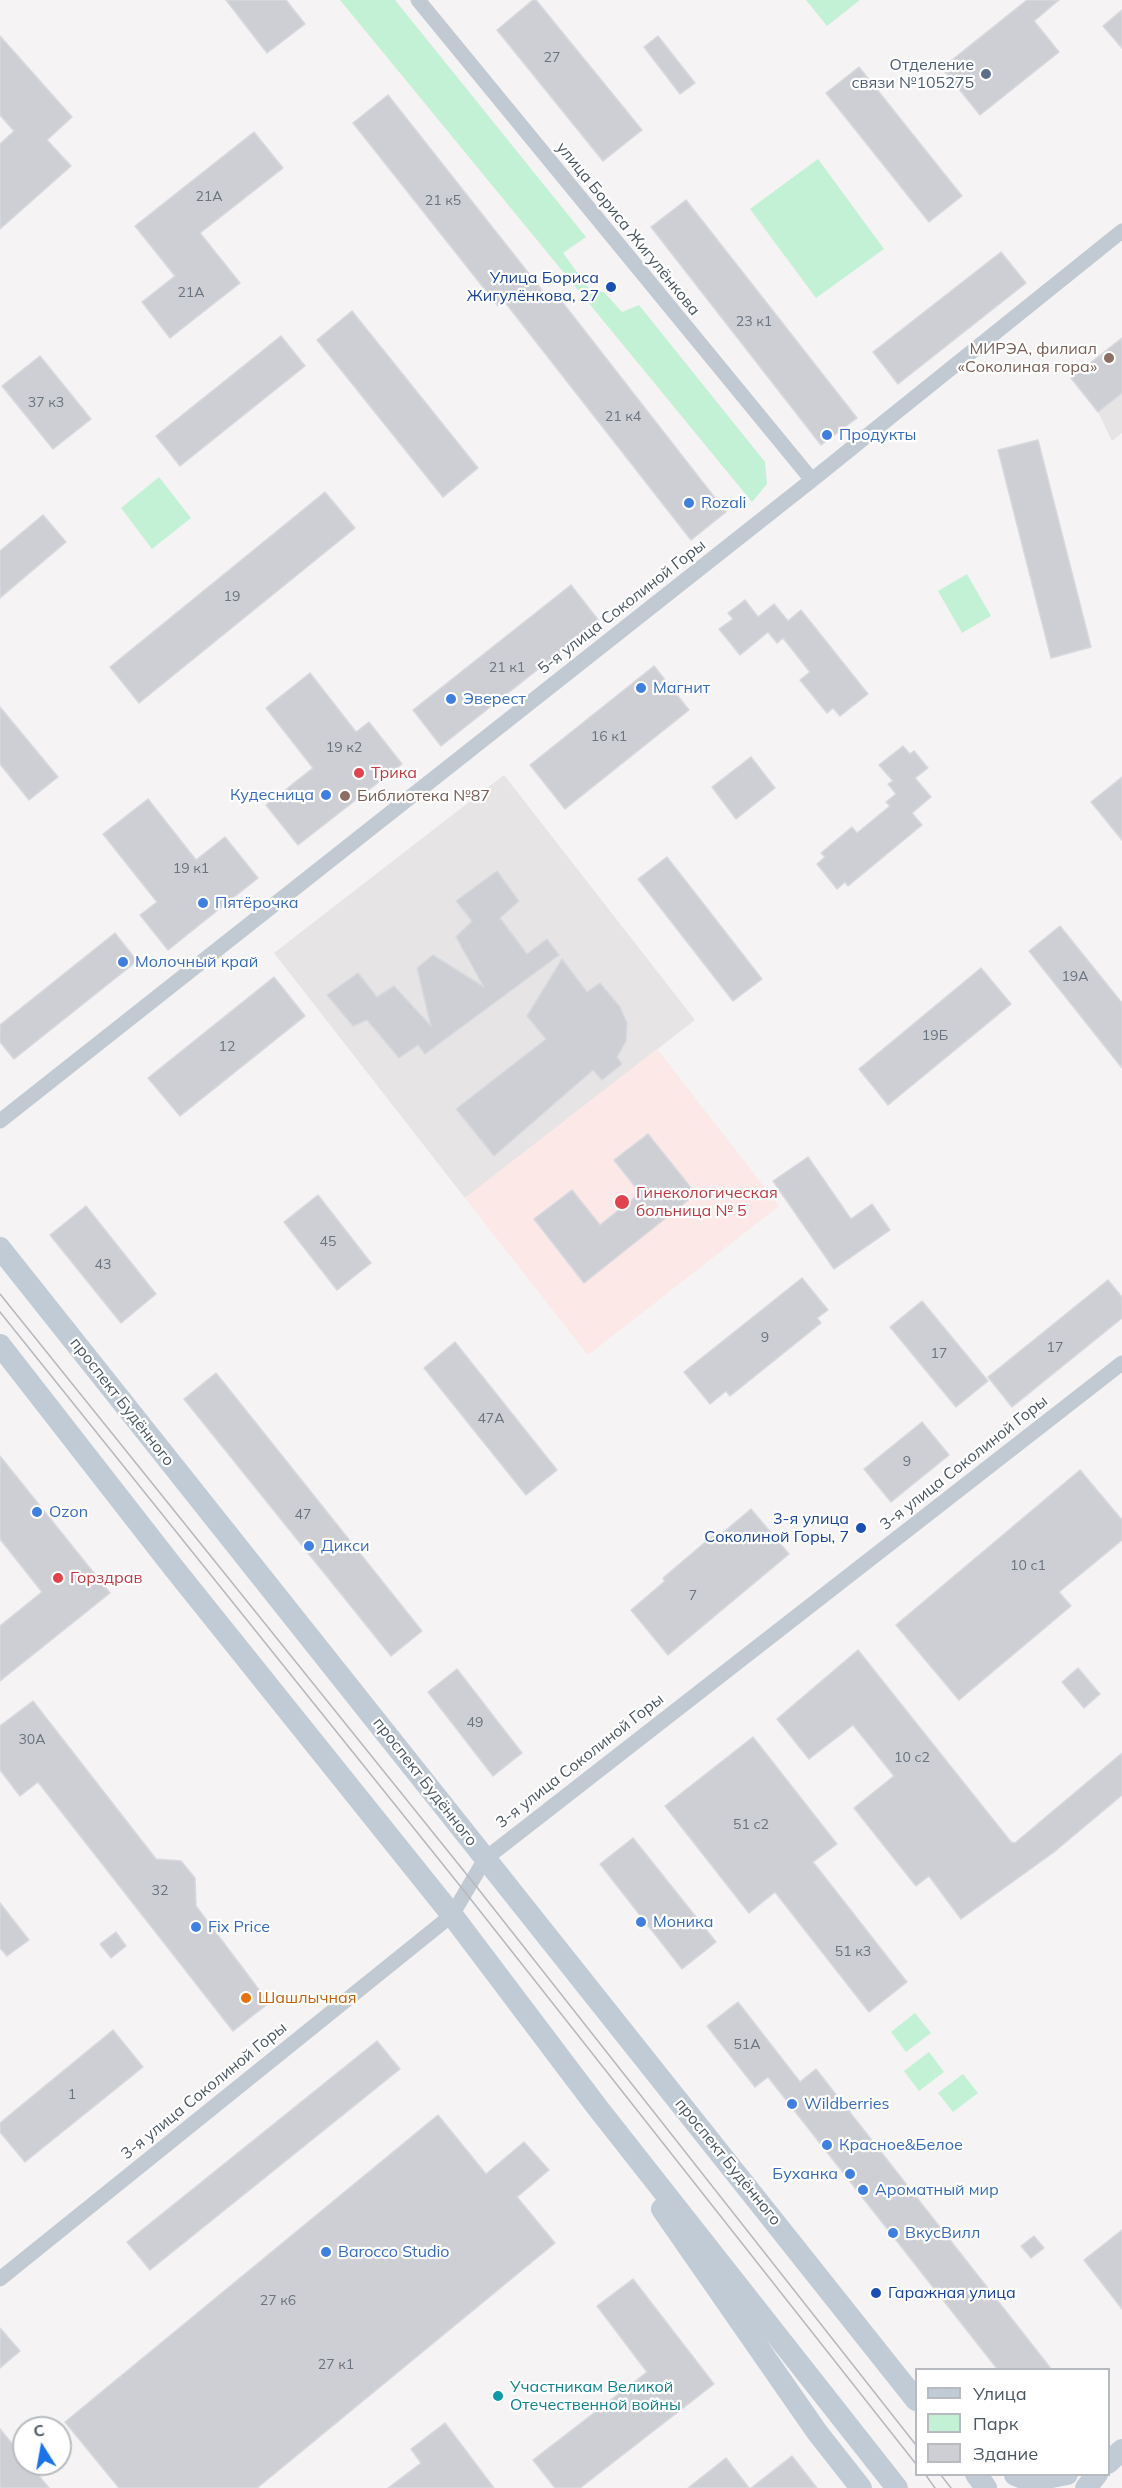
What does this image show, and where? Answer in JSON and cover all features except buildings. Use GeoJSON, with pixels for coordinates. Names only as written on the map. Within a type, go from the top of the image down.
{"type":"FeatureCollection","features":[{"type":"Feature","properties":{"kind":"main road","name":"проспект Будённого"},"geometry":{"type":"LineString","coordinates":[[0,1248],[915,2399]]}},
{"type":"Feature","properties":{"kind":"main road"},"geometry":{"type":"LineString","coordinates":[[0,1345],[180,1576],[452,1915],[597,2107],[897,2488]]}},
{"type":"Feature","properties":{"kind":"main road"},"geometry":{"type":"LineString","coordinates":[[597,2107],[686,2248],[817,2432],[861,2488]]}},
{"type":"Feature","properties":{"kind":"main road","name":"проспект Будённого"},"geometry":{"type":"LineString","coordinates":[[850,2316],[915,2377]]}},
{"type":"Feature","properties":{"kind":"main road"},"geometry":{"type":"LineString","coordinates":[[1110,2461],[1122,2449]]}},
{"type":"Feature","properties":{"kind":"main road"},"geometry":{"type":"LineString","coordinates":[[977,2476],[986,2488]]}},
{"type":"Feature","properties":{"kind":"main road"},"geometry":{"type":"LineString","coordinates":[[1016,2476],[1025,2488]]}},
{"type":"Feature","properties":{"kind":"main road"},"geometry":{"type":"LineString","coordinates":[[1018,2476],[1031,2481],[1061,2476]]}},
{"type":"Feature","properties":{"kind":"main road"},"geometry":{"type":"LineString","coordinates":[[1086,2488],[1096,2476]]}},
{"type":"Feature","properties":{"kind":"street","name":"улица Бориса Жигулёнкова"},"geometry":{"type":"LineString","coordinates":[[418,0],[812,480]]}},
{"type":"Feature","properties":{"kind":"street","name":"5-я улица Соколиной Горы"},"geometry":{"type":"LineString","coordinates":[[0,1121],[812,480],[1122,231]]}},
{"type":"Feature","properties":{"kind":"street","name":"3-я улица Соколиной Горы"},"geometry":{"type":"LineString","coordinates":[[0,2279],[452,1915],[485,1859],[1122,1363]]}},
{"type":"Feature","properties":{"kind":"shaded area","name":"МИРЭА, филиал «Соколиная гора»"},"geometry":{"type":"Polygon","coordinates":[[[1122,338],[1122,433],[1112,441],[1098,412],[1071,378],[1122,338]]]}},
{"type":"Feature","properties":{"kind":"shaded area"},"geometry":{"type":"Polygon","coordinates":[[[504,775],[695,1020],[465,1198],[274,953],[504,775]]]}},
{"type":"Feature","properties":{"kind":"shaded area","name":"Гинекологическая больница № 5"},"geometry":{"type":"Polygon","coordinates":[[[657,1049],[779,1206],[588,1355],[465,1198],[657,1049]]]}},
{"type":"Feature","properties":{"kind":"green space"},"geometry":{"type":"Polygon","coordinates":[[[340,0],[395,0],[586,237],[563,253],[590,290],[604,292],[622,312],[639,305],[765,462],[767,484],[752,502],[340,0]]]}},
{"type":"Feature","properties":{"kind":"green space"},"geometry":{"type":"Polygon","coordinates":[[[806,0],[860,0],[827,26],[806,0]]]}},
{"type":"Feature","properties":{"kind":"green space"},"geometry":{"type":"Polygon","coordinates":[[[818,159],[884,249],[816,298],[750,209],[818,159]]]}},
{"type":"Feature","properties":{"kind":"green space"},"geometry":{"type":"Polygon","coordinates":[[[159,477],[191,518],[152,549],[121,508],[159,477]]]}},
{"type":"Feature","properties":{"kind":"green space"},"geometry":{"type":"Polygon","coordinates":[[[967,574],[991,616],[962,633],[938,591],[967,574]]]}},
{"type":"Feature","properties":{"kind":"green space"},"geometry":{"type":"Polygon","coordinates":[[[915,2013],[931,2033],[906,2052],[891,2032],[915,2013]]]}},
{"type":"Feature","properties":{"kind":"green space"},"geometry":{"type":"Polygon","coordinates":[[[929,2052],[944,2072],[919,2091],[904,2071],[929,2052]]]}},
{"type":"Feature","properties":{"kind":"green space"},"geometry":{"type":"Polygon","coordinates":[[[963,2074],[978,2093],[953,2112],[938,2093],[963,2074]]]}},
{"type":"Feature","properties":{"kind":"tram line"},"geometry":{"type":"LineString","coordinates":[[0,1294],[472,1881],[915,2444]]}},
{"type":"Feature","properties":{"kind":"tram line"},"geometry":{"type":"LineString","coordinates":[[0,1312],[465,1892],[915,2463]]}},
{"type":"Feature","properties":{"kind":"tram line"},"geometry":{"type":"LineString","coordinates":[[926,2476],[935,2488]]}},
{"type":"Feature","properties":{"kind":"tram line"},"geometry":{"type":"LineString","coordinates":[[942,2476],[951,2488]]}},
{"type":"Feature","properties":{"kind":"place","name":"Отделение связи №105275"},"geometry":{"type":"Point","coordinates":[986,74]}},
{"type":"Feature","properties":{"kind":"place","name":"Улица Бориса Жигулёнкова, 27"},"geometry":{"type":"Point","coordinates":[611,287]}},
{"type":"Feature","properties":{"kind":"place","name":"МИРЭА, филиал «Соколиная гора»"},"geometry":{"type":"Point","coordinates":[1109,358]}},
{"type":"Feature","properties":{"kind":"place","name":"Продукты"},"geometry":{"type":"Point","coordinates":[827,435]}},
{"type":"Feature","properties":{"kind":"place","name":"Rozali"},"geometry":{"type":"Point","coordinates":[689,503]}},
{"type":"Feature","properties":{"kind":"place","name":"Магнит"},"geometry":{"type":"Point","coordinates":[641,688]}},
{"type":"Feature","properties":{"kind":"place","name":"Эверест"},"geometry":{"type":"Point","coordinates":[451,699]}},
{"type":"Feature","properties":{"kind":"place","name":"Трика"},"geometry":{"type":"Point","coordinates":[359,773]}},
{"type":"Feature","properties":{"kind":"place","name":"Кудесница"},"geometry":{"type":"Point","coordinates":[326,795]}},
{"type":"Feature","properties":{"kind":"place","name":"Библиотека №87"},"geometry":{"type":"Point","coordinates":[345,796]}},
{"type":"Feature","properties":{"kind":"place","name":"Пятёрочка"},"geometry":{"type":"Point","coordinates":[203,903]}},
{"type":"Feature","properties":{"kind":"place","name":"Молочный край"},"geometry":{"type":"Point","coordinates":[123,962]}},
{"type":"Feature","properties":{"kind":"place","name":"Гинекологическая больница № 5"},"geometry":{"type":"Point","coordinates":[622,1202]}},
{"type":"Feature","properties":{"kind":"place","name":"Ozon"},"geometry":{"type":"Point","coordinates":[37,1512]}},
{"type":"Feature","properties":{"kind":"place","name":"3-я улица Соколиной Горы, 7"},"geometry":{"type":"Point","coordinates":[861,1528]}},
{"type":"Feature","properties":{"kind":"place","name":"Дикси"},"geometry":{"type":"Point","coordinates":[309,1546]}},
{"type":"Feature","properties":{"kind":"place","name":"Горздрав"},"geometry":{"type":"Point","coordinates":[58,1578]}},
{"type":"Feature","properties":{"kind":"place","name":"Моника"},"geometry":{"type":"Point","coordinates":[641,1922]}},
{"type":"Feature","properties":{"kind":"place","name":"Fix Price"},"geometry":{"type":"Point","coordinates":[196,1927]}},
{"type":"Feature","properties":{"kind":"place","name":"Шашлычная"},"geometry":{"type":"Point","coordinates":[246,1998]}},
{"type":"Feature","properties":{"kind":"place","name":"Wildberries"},"geometry":{"type":"Point","coordinates":[792,2104]}},
{"type":"Feature","properties":{"kind":"place","name":"Красное&Белое"},"geometry":{"type":"Point","coordinates":[827,2145]}},
{"type":"Feature","properties":{"kind":"place","name":"Буханка"},"geometry":{"type":"Point","coordinates":[850,2174]}},
{"type":"Feature","properties":{"kind":"place","name":"Ароматный мир"},"geometry":{"type":"Point","coordinates":[863,2190]}},
{"type":"Feature","properties":{"kind":"place","name":"ВкусВилл"},"geometry":{"type":"Point","coordinates":[893,2233]}},
{"type":"Feature","properties":{"kind":"place","name":"Barocco Studio"},"geometry":{"type":"Point","coordinates":[326,2252]}},
{"type":"Feature","properties":{"kind":"place","name":"Гаражная улица"},"geometry":{"type":"Point","coordinates":[876,2293]}},
{"type":"Feature","properties":{"kind":"place","name":"Участникам Великой Отечественной войны"},"geometry":{"type":"Point","coordinates":[498,2396]}}]}
